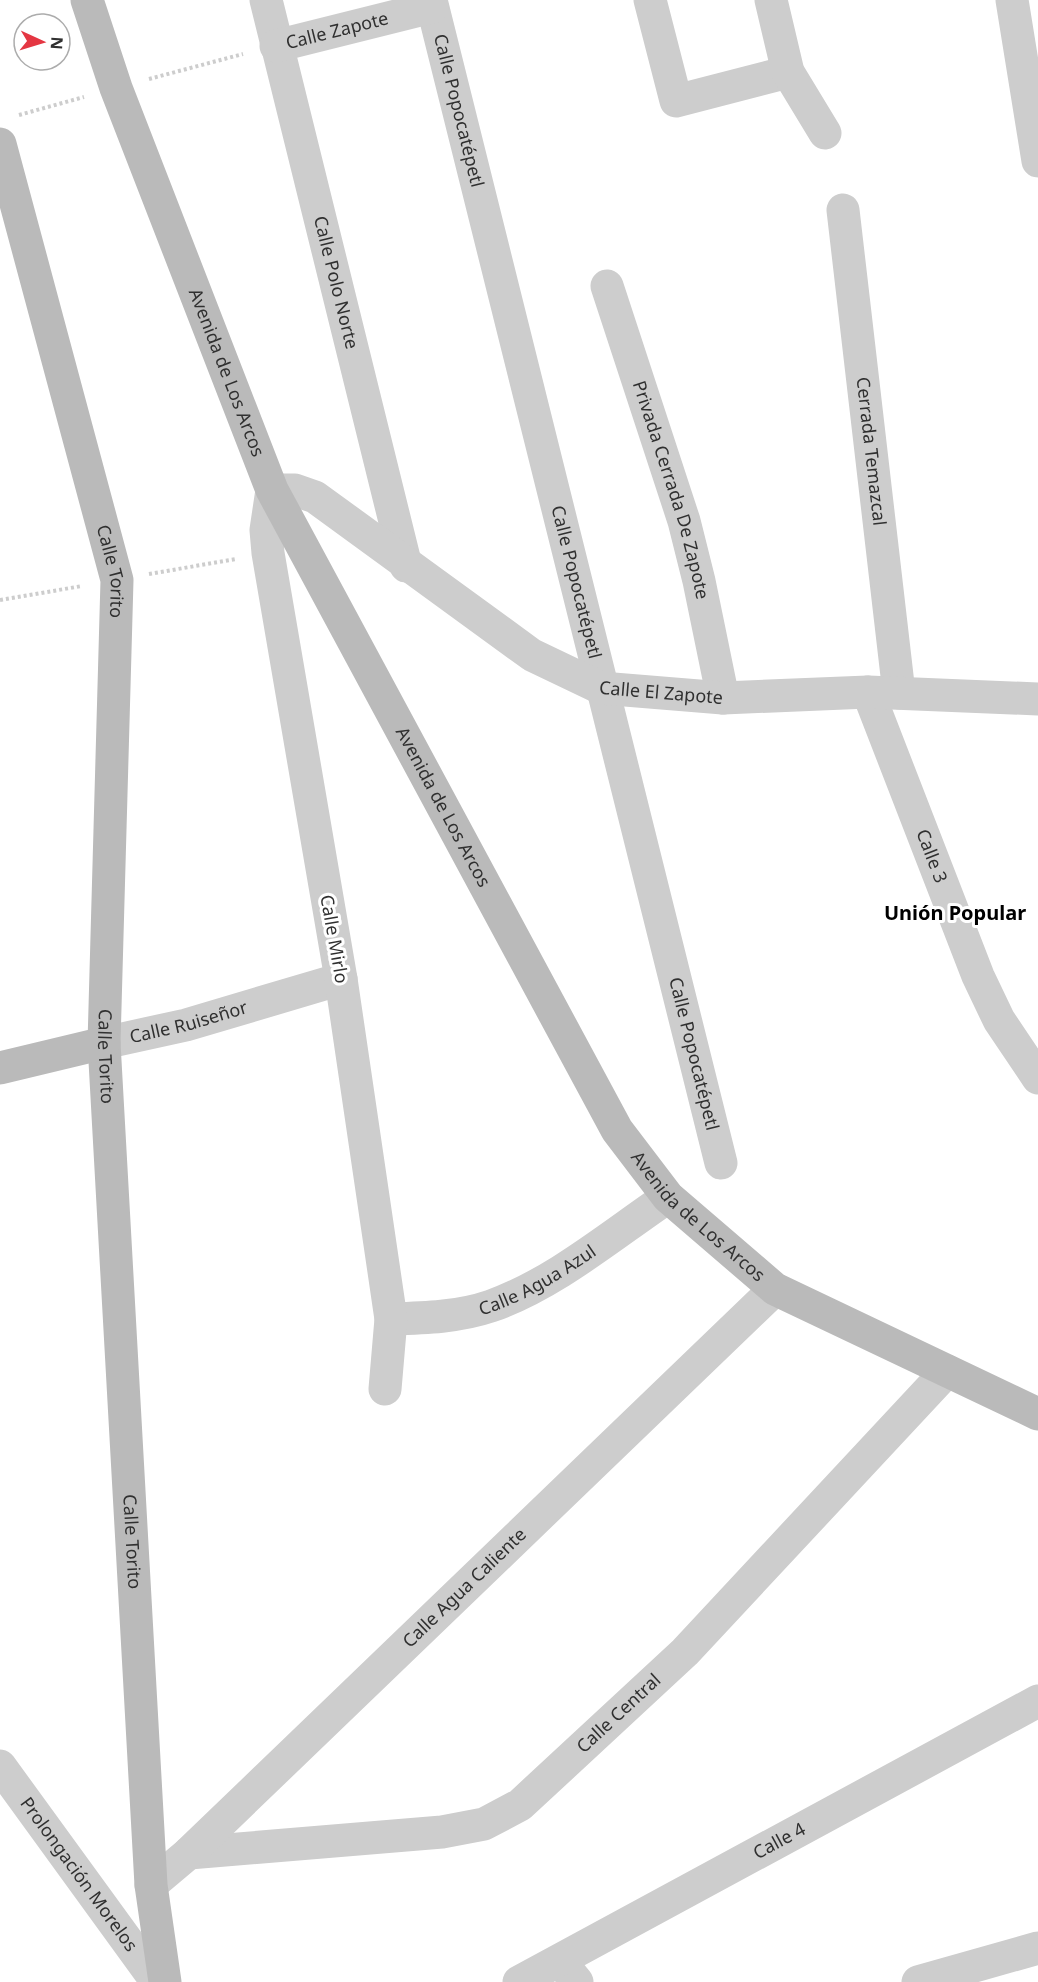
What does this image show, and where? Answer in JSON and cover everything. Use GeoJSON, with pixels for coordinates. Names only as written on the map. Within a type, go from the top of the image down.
{"type":"FeatureCollection","features":[{"type":"Feature","properties":{"kind":"street","name":"Avenida de Los Arcos"},"geometry":{"type":"LineString","coordinates":[[87,0],[116,87],[272,490],[616,1131],[668,1197],[775,1289],[1038,1414]]}},
{"type":"Feature","properties":{"kind":"street","name":"Calle Polo Norte"},"geometry":{"type":"LineString","coordinates":[[266,0],[406,566]]}},
{"type":"Feature","properties":{"kind":"street"},"geometry":{"type":"LineString","coordinates":[[650,0],[676,101],[788,72]]}},
{"type":"Feature","properties":{"kind":"street"},"geometry":{"type":"LineString","coordinates":[[771,0],[788,72],[825,133]]}},
{"type":"Feature","properties":{"kind":"street"},"geometry":{"type":"LineString","coordinates":[[1012,0],[1038,161]]}},
{"type":"Feature","properties":{"kind":"street","name":"Calle Zapote"},"geometry":{"type":"LineString","coordinates":[[276,46],[432,3]]}},
{"type":"Feature","properties":{"kind":"street","name":"Calle Popocatépetl"},"geometry":{"type":"LineString","coordinates":[[432,3],[721,1163]]}},
{"type":"Feature","properties":{"kind":"street","name":"Calle Torito"},"geometry":{"type":"LineString","coordinates":[[0,144],[117,580],[104,1043],[151,1885],[165,1982]]}},
{"type":"Feature","properties":{"kind":"street","name":"Cerrada Temazcal"},"geometry":{"type":"LineString","coordinates":[[843,210],[884,693]]}},
{"type":"Feature","properties":{"kind":"street","name":"Privada Cerrada De Zapote"},"geometry":{"type":"LineString","coordinates":[[607,286],[684,521],[699,581],[723,699]]}},
{"type":"Feature","properties":{"kind":"street","name":"Calle Mirlo"},"geometry":{"type":"LineString","coordinates":[[272,490],[266,530],[268,553],[340,979],[391,1319],[385,1389]]}},
{"type":"Feature","properties":{"kind":"street","name":"Calle El Zapote"},"geometry":{"type":"LineString","coordinates":[[272,490],[296,490],[315,497],[406,566],[532,656],[601,688],[723,699],[884,693],[1038,699]]}},
{"type":"Feature","properties":{"kind":"street","name":"Calle 3"},"geometry":{"type":"LineString","coordinates":[[884,693],[978,976],[999,1020],[1038,1078]]}},
{"type":"Feature","properties":{"kind":"street","name":"Calle Ruiseñor"},"geometry":{"type":"LineString","coordinates":[[1,1063],[186,1025],[340,979]]}},
{"type":"Feature","properties":{"kind":"street","name":"Calle Agua Azul"},"geometry":{"type":"LineString","coordinates":[[391,1319],[442,1318],[491,1306],[537,1286],[668,1197]]}},
{"type":"Feature","properties":{"kind":"street","name":"Calle Agua Caliente"},"geometry":{"type":"LineString","coordinates":[[151,1885],[189,1853],[775,1289]]}},
{"type":"Feature","properties":{"kind":"street","name":"Calle Central"},"geometry":{"type":"LineString","coordinates":[[189,1853],[442,1832],[484,1824],[520,1805],[686,1652],[947,1371]]}},
{"type":"Feature","properties":{"kind":"street","name":"Calle 4"},"geometry":{"type":"LineString","coordinates":[[519,1982],[568,1971],[1038,1701]]}},
{"type":"Feature","properties":{"kind":"street","name":"Prolongación Morelos"},"geometry":{"type":"LineString","coordinates":[[0,1766],[156,1982]]}},
{"type":"Feature","properties":{"kind":"street"},"geometry":{"type":"LineString","coordinates":[[918,1982],[1038,1948]]}},
{"type":"Feature","properties":{"kind":"path"},"geometry":{"type":"LineString","coordinates":[[0,600],[268,553]]}},
{"type":"Feature","properties":{"kind":"district","name":"Unión Popular"},"geometry":{"type":"Point","coordinates":[955,913]}}]}
